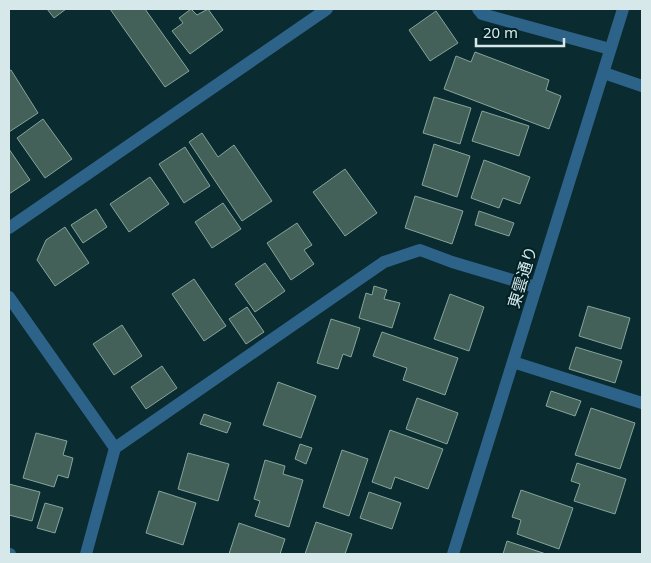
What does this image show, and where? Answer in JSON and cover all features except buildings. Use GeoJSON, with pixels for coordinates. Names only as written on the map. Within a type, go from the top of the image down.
{"type":"FeatureCollection","features":[{"type":"Feature","properties":{"kind":"street"},"geometry":{"type":"LineString","coordinates":[[9,228],[326,9]]}},
{"type":"Feature","properties":{"kind":"street"},"geometry":{"type":"LineString","coordinates":[[478,9],[482,14],[610,49]]}},
{"type":"Feature","properties":{"kind":"street","name":"東雲通り"},"geometry":{"type":"LineString","coordinates":[[453,554],[623,9]]}},
{"type":"Feature","properties":{"kind":"street"},"geometry":{"type":"LineString","coordinates":[[604,73],[642,86]]}},
{"type":"Feature","properties":{"kind":"street"},"geometry":{"type":"LineString","coordinates":[[86,554],[115,448],[384,262],[420,250],[452,262],[536,287]]}},
{"type":"Feature","properties":{"kind":"street"},"geometry":{"type":"LineString","coordinates":[[9,297],[115,448]]}},
{"type":"Feature","properties":{"kind":"street"},"geometry":{"type":"LineString","coordinates":[[513,362],[642,403]]}}]}
